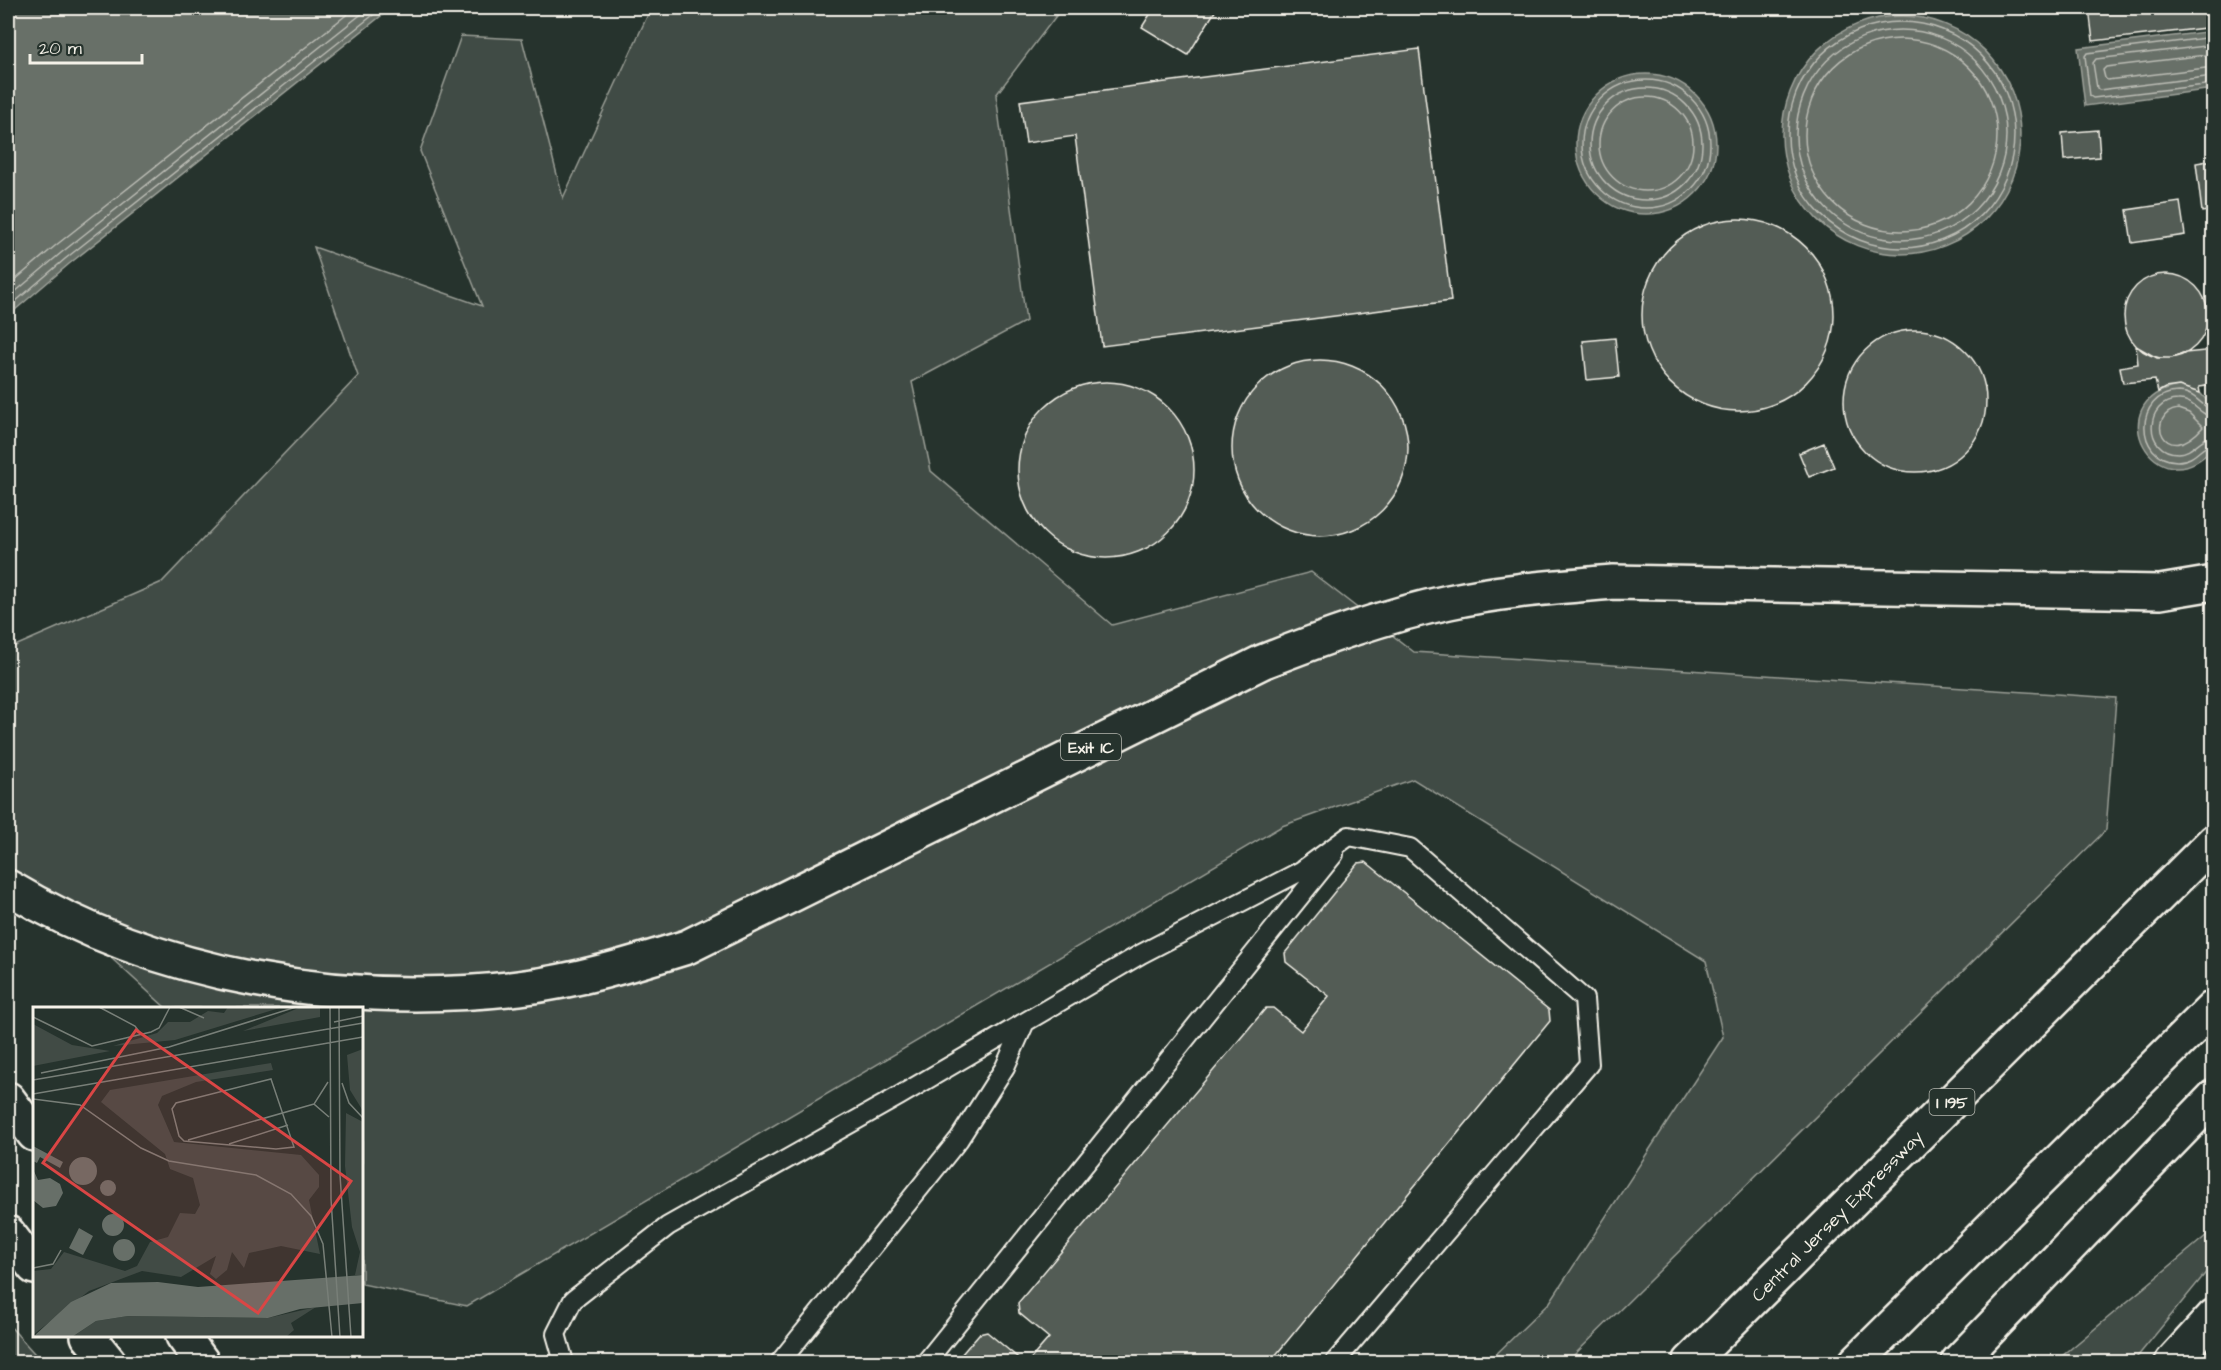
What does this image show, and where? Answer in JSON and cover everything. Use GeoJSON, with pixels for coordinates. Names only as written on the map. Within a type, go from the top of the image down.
{"type":"FeatureCollection","features":[{"type":"Feature","properties":{"kind":"main road","name":"Exit 1C"},"geometry":{"type":"LineString","coordinates":[[8,887],[101,933],[182,962],[265,982],[350,993],[436,995],[521,987],[604,972],[687,947],[1262,662],[1354,627],[1449,602],[1531,589],[1613,582],[2160,592],[2214,583]]}},
{"type":"Feature","properties":{"kind":"main road","name":"Central Jersey Expressway"},"geometry":{"type":"LineString","coordinates":[[1690,1362],[2214,841]]}},
{"type":"Feature","properties":{"kind":"main road"},"geometry":{"type":"LineString","coordinates":[[1856,1362],[2214,1007]]}},
{"type":"Feature","properties":{"kind":"main road"},"geometry":{"type":"LineString","coordinates":[[1958,1362],[2214,1097]]}},
{"type":"Feature","properties":{"kind":"main road"},"geometry":{"type":"LineString","coordinates":[[8,1099],[33,1133]]}},
{"type":"Feature","properties":{"kind":"main road"},"geometry":{"type":"LineString","coordinates":[[8,1233],[33,1266]]}},
{"type":"Feature","properties":{"kind":"main road"},"geometry":{"type":"LineString","coordinates":[[2172,1362],[2214,1316]]}},
{"type":"Feature","properties":{"kind":"main road"},"geometry":{"type":"LineString","coordinates":[[90,1337],[110,1362]]}},
{"type":"Feature","properties":{"kind":"main road"},"geometry":{"type":"LineString","coordinates":[[184,1337],[202,1362]]}},
{"type":"Feature","properties":{"kind":"lane"},"geometry":{"type":"LineString","coordinates":[[926,1362],[1349,836]]}},
{"type":"Feature","properties":{"kind":"lane"},"geometry":{"type":"LineString","coordinates":[[564,1362],[556,1334],[573,1300],[668,1226],[899,1096],[1141,954],[1301,871],[1349,836],[1410,848],[1584,999],[1589,1064],[1335,1362]]}},
{"type":"Feature","properties":{"kind":"lane"},"geometry":{"type":"LineString","coordinates":[[780,1362],[959,1139],[1005,1067],[1025,1022]]}},
{"type":"Feature","properties":{"kind":"shaded area"},"geometry":{"type":"Polygon","coordinates":[[[651,8],[1062,8],[996,95],[1026,321],[912,382],[931,471],[1112,625],[1311,572],[1414,652],[2116,698],[2106,830],[1567,1362],[1488,1362],[1550,1302],[1723,1037],[1706,961],[1413,779],[1282,826],[467,1306],[363,1284],[363,1007],[165,1007],[8,864],[8,649],[162,582],[358,376],[314,247],[482,306],[420,151],[461,36],[522,39],[563,198],[651,8]]]}},
{"type":"Feature","properties":{"kind":"shaded area"},"geometry":{"type":"Polygon","coordinates":[[[2213,1230],[2213,1264],[2133,1362],[2055,1362],[2213,1230]]]}},
{"type":"Feature","properties":{"kind":"shaded area"},"geometry":{"type":"Polygon","coordinates":[[[8,1324],[42,1362],[8,1362],[8,1324]]]}},
{"type":"Feature","properties":{"kind":"water"},"geometry":{"type":"Polygon","coordinates":[[[8,8],[391,8],[69,264],[8,316],[8,8]]]}},
{"type":"Feature","properties":{"kind":"water"},"geometry":{"type":"Polygon","coordinates":[[[1901,16],[1946,25],[1967,36],[1985,51],[2000,69],[2011,90],[2020,135],[2011,180],[2000,201],[1985,219],[1967,234],[1946,245],[1901,254],[1856,245],[1835,234],[1817,219],[1802,201],[1791,180],[1782,135],[1791,90],[1802,69],[1817,51],[1835,36],[1856,25],[1901,16]]]}},
{"type":"Feature","properties":{"kind":"water"},"geometry":{"type":"Polygon","coordinates":[[[2213,31],[2213,89],[2085,106],[2078,48],[2213,31]]]}},
{"type":"Feature","properties":{"kind":"water"},"geometry":{"type":"Polygon","coordinates":[[[1646,74],[1673,79],[1696,94],[1711,117],[1716,144],[1711,171],[1696,194],[1673,209],[1646,214],[1619,209],[1596,194],[1581,171],[1576,144],[1581,117],[1596,94],[1619,79],[1646,74]]]}},
{"type":"Feature","properties":{"kind":"water"},"geometry":{"type":"Polygon","coordinates":[[[2179,386],[2200,393],[2213,407],[2213,448],[2192,464],[2172,467],[2155,459],[2143,446],[2138,428],[2142,410],[2155,395],[2179,386]]]}},
{"type":"Feature","properties":{"kind":"building"},"geometry":{"type":"Polygon","coordinates":[[[1154,8],[1217,8],[1188,55],[1142,27],[1154,8]]]}},
{"type":"Feature","properties":{"kind":"building"},"geometry":{"type":"Polygon","coordinates":[[[2089,8],[2214,8],[2214,27],[2093,41],[2089,8]]]}},
{"type":"Feature","properties":{"kind":"building"},"geometry":{"type":"Polygon","coordinates":[[[1419,49],[1451,301],[1102,346],[1075,136],[1026,143],[1020,101],[1419,49]]]}},
{"type":"Feature","properties":{"kind":"building"},"geometry":{"type":"Polygon","coordinates":[[[2098,130],[2100,157],[2064,160],[2062,133],[2098,130]]]}},
{"type":"Feature","properties":{"kind":"building"},"geometry":{"type":"Polygon","coordinates":[[[2214,160],[2214,210],[2202,212],[2196,163],[2214,160]]]}},
{"type":"Feature","properties":{"kind":"building"},"geometry":{"type":"Polygon","coordinates":[[[2180,202],[2185,235],[2132,243],[2127,210],[2180,202]]]}},
{"type":"Feature","properties":{"kind":"building"},"geometry":{"type":"Polygon","coordinates":[[[1738,219],[1775,226],[1806,247],[1827,278],[1834,315],[1827,352],[1806,383],[1775,404],[1738,411],[1701,404],[1670,383],[1649,352],[1642,315],[1649,278],[1670,247],[1701,226],[1738,219]]]}},
{"type":"Feature","properties":{"kind":"building"},"geometry":{"type":"Polygon","coordinates":[[[2166,274],[2182,277],[2201,293],[2208,316],[2205,332],[2189,351],[2166,358],[2150,355],[2131,339],[2124,316],[2127,300],[2143,281],[2166,274]]]}},
{"type":"Feature","properties":{"kind":"building"},"geometry":{"type":"Polygon","coordinates":[[[1915,330],[1942,335],[1965,351],[1981,374],[1986,401],[1981,428],[1965,451],[1942,467],[1915,472],[1888,467],[1865,451],[1849,428],[1844,401],[1849,374],[1865,351],[1888,335],[1915,330]]]}},
{"type":"Feature","properties":{"kind":"building"},"geometry":{"type":"Polygon","coordinates":[[[1615,338],[1619,377],[1587,380],[1583,341],[1615,338]]]}},
{"type":"Feature","properties":{"kind":"building"},"geometry":{"type":"Polygon","coordinates":[[[2136,346],[2157,358],[2172,358],[2185,353],[2214,350],[2214,385],[2199,387],[2200,393],[2179,386],[2165,388],[2158,392],[2155,380],[2123,383],[2120,367],[2138,364],[2136,346]]]}},
{"type":"Feature","properties":{"kind":"building"},"geometry":{"type":"Polygon","coordinates":[[[1320,360],[1354,367],[1369,375],[1382,386],[1393,399],[1401,414],[1408,448],[1401,482],[1393,497],[1382,510],[1369,521],[1354,529],[1320,536],[1286,529],[1271,521],[1258,510],[1247,497],[1239,482],[1232,448],[1239,414],[1247,399],[1258,386],[1271,375],[1286,367],[1320,360]]]}},
{"type":"Feature","properties":{"kind":"building"},"geometry":{"type":"Polygon","coordinates":[[[1106,382],[1140,389],[1155,397],[1168,408],[1179,421],[1187,436],[1194,470],[1187,504],[1179,519],[1168,532],[1155,543],[1140,551],[1106,558],[1072,551],[1057,543],[1044,532],[1033,519],[1025,504],[1018,470],[1025,436],[1033,421],[1044,408],[1057,397],[1072,389],[1106,382]]]}},
{"type":"Feature","properties":{"kind":"building"},"geometry":{"type":"Polygon","coordinates":[[[1824,443],[1834,467],[1809,477],[1799,453],[1824,443]]]}},
{"type":"Feature","properties":{"kind":"building"},"geometry":{"type":"Polygon","coordinates":[[[1366,862],[1549,1010],[1550,1021],[1270,1362],[1028,1362],[1049,1338],[1019,1313],[1018,1303],[1266,1008],[1273,1008],[1301,1031],[1329,996],[1286,962],[1285,953],[1358,863],[1366,862]]]}},
{"type":"Feature","properties":{"kind":"building"},"geometry":{"type":"Polygon","coordinates":[[[987,1332],[1023,1362],[955,1362],[979,1334],[987,1332]]]}}]}
